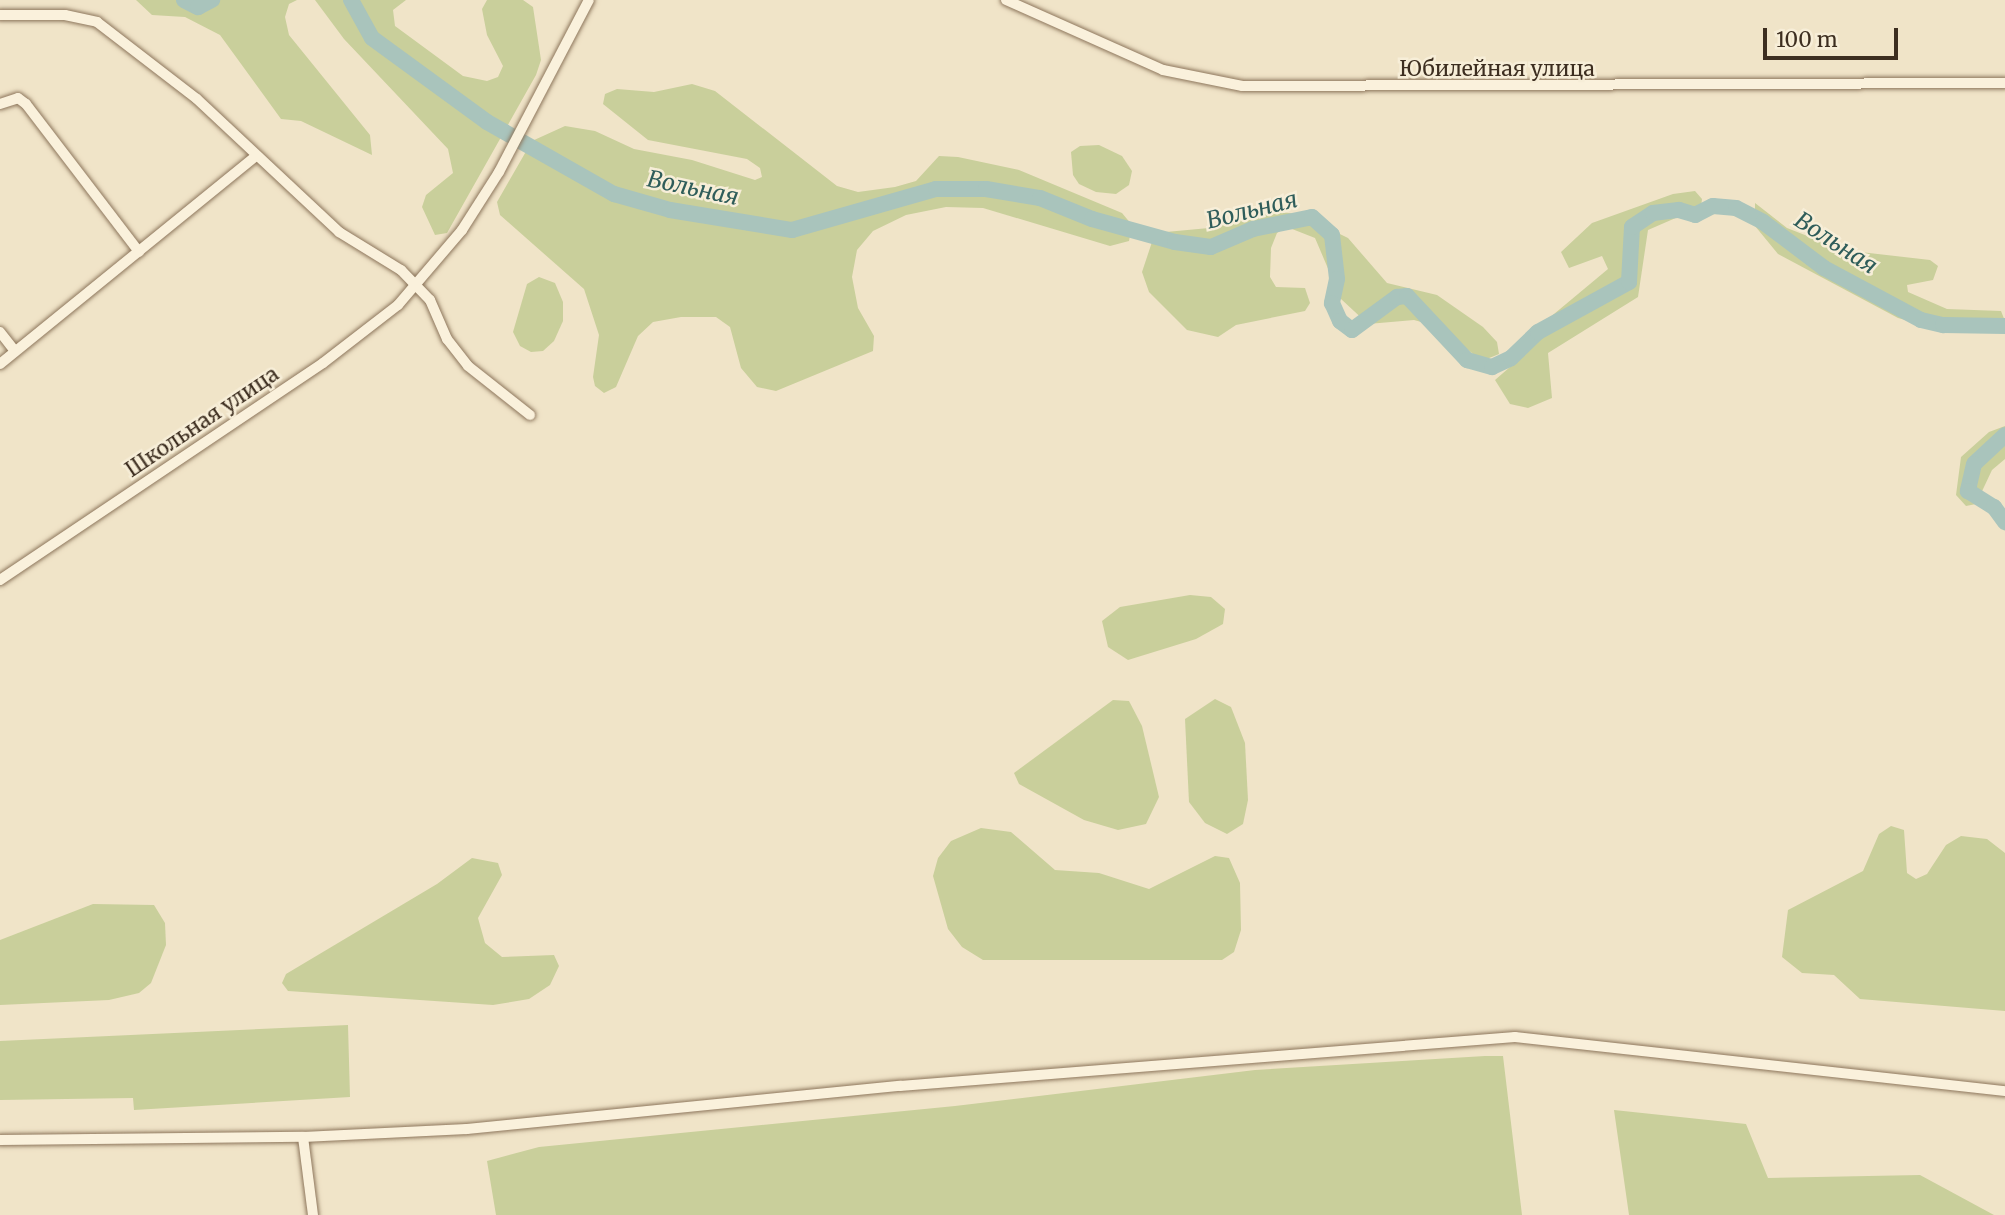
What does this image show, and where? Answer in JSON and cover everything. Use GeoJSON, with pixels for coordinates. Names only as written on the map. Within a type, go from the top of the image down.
{"type":"FeatureCollection","features":[{"type":"Feature","properties":{"kind":"street","name":"Школьная улица"},"geometry":{"type":"LineString","coordinates":[[0,580],[323,363],[417,285],[462,230],[499,173],[589,0]]}},
{"type":"Feature","properties":{"kind":"street","name":"Юбилейная улица"},"geometry":{"type":"LineString","coordinates":[[1006,0],[1163,70],[1242,86],[2005,83]]}},
{"type":"Feature","properties":{"kind":"street"},"geometry":{"type":"LineString","coordinates":[[0,15],[65,15],[97,22],[197,99],[340,232],[384,258],[417,285],[430,300],[447,339],[468,366],[530,415]]}},
{"type":"Feature","properties":{"kind":"street"},"geometry":{"type":"LineString","coordinates":[[0,104],[18,98],[26,104],[139,252]]}},
{"type":"Feature","properties":{"kind":"street"},"geometry":{"type":"LineString","coordinates":[[0,364],[256,156]]}},
{"type":"Feature","properties":{"kind":"street"},"geometry":{"type":"LineString","coordinates":[[0,332],[15,351]]}},
{"type":"Feature","properties":{"kind":"street"},"geometry":{"type":"LineString","coordinates":[[0,1140],[303,1137],[467,1129],[900,1086],[1515,1037],[2005,1091]]}},
{"type":"Feature","properties":{"kind":"street"},"geometry":{"type":"LineString","coordinates":[[303,1137],[313,1215]]}},
{"type":"Feature","properties":{"kind":"green space"},"geometry":{"type":"Polygon","coordinates":[[[136,0],[297,0],[289,4],[285,17],[289,35],[370,135],[372,155],[301,121],[281,119],[220,35],[185,17],[152,15],[136,0]]]}},
{"type":"Feature","properties":{"kind":"green space"},"geometry":{"type":"Polygon","coordinates":[[[315,0],[406,0],[393,10],[395,26],[463,76],[487,81],[498,77],[503,66],[487,35],[482,9],[487,0],[523,0],[533,7],[541,60],[536,75],[447,233],[435,235],[422,207],[426,195],[453,173],[448,149],[344,39],[315,0]]]}},
{"type":"Feature","properties":{"kind":"green space"},"geometry":{"type":"Polygon","coordinates":[[[692,84],[715,91],[837,186],[858,192],[895,187],[916,181],[939,156],[958,157],[1019,170],[1122,213],[1132,225],[1129,241],[1110,246],[983,208],[946,207],[906,215],[873,231],[857,250],[852,277],[858,308],[874,336],[873,351],[776,391],[757,387],[741,368],[730,327],[716,317],[681,317],[653,322],[638,336],[616,387],[604,393],[595,386],[593,377],[599,335],[584,289],[500,215],[497,202],[532,141],[565,126],[595,131],[634,149],[692,160],[755,180],[762,177],[760,168],[747,159],[648,140],[603,104],[605,94],[617,89],[654,92],[692,84]]]}},
{"type":"Feature","properties":{"kind":"green space"},"geometry":{"type":"Polygon","coordinates":[[[1099,145],[1122,156],[1132,171],[1129,185],[1116,194],[1096,192],[1079,184],[1073,175],[1071,152],[1080,146],[1099,145]]]}},
{"type":"Feature","properties":{"kind":"green space"},"geometry":{"type":"Polygon","coordinates":[[[1695,191],[1702,199],[1701,207],[1648,230],[1638,297],[1548,353],[1552,398],[1528,408],[1510,404],[1495,380],[1510,367],[1518,344],[1608,269],[1602,256],[1569,268],[1561,252],[1592,223],[1673,194],[1695,191]]]}},
{"type":"Feature","properties":{"kind":"green space"},"geometry":{"type":"Polygon","coordinates":[[[1755,203],[1787,228],[1843,250],[1930,260],[1938,266],[1933,280],[1907,285],[1908,292],[1947,309],[2001,311],[2005,321],[1957,319],[1924,325],[1898,318],[1778,254],[1755,226],[1755,203]]]}},
{"type":"Feature","properties":{"kind":"green space"},"geometry":{"type":"Polygon","coordinates":[[[1267,211],[1299,214],[1348,238],[1387,283],[1437,295],[1483,327],[1497,342],[1499,354],[1482,361],[1439,327],[1414,320],[1368,324],[1341,299],[1315,238],[1287,227],[1277,233],[1271,248],[1270,277],[1276,287],[1305,288],[1310,303],[1305,311],[1236,325],[1218,337],[1187,330],[1149,292],[1142,272],[1155,233],[1209,228],[1267,211]]]}},
{"type":"Feature","properties":{"kind":"green space"},"geometry":{"type":"Polygon","coordinates":[[[539,277],[555,283],[563,302],[563,321],[554,341],[543,351],[531,352],[520,346],[513,332],[527,284],[539,277]]]}},
{"type":"Feature","properties":{"kind":"green space"},"geometry":{"type":"Polygon","coordinates":[[[2005,426],[2005,459],[1992,470],[1976,504],[1966,506],[1956,495],[1961,457],[1989,432],[2005,426]]]}},
{"type":"Feature","properties":{"kind":"green space"},"geometry":{"type":"Polygon","coordinates":[[[1190,595],[1211,597],[1225,609],[1223,624],[1196,639],[1128,660],[1108,647],[1102,621],[1120,607],[1190,595]]]}},
{"type":"Feature","properties":{"kind":"green space"},"geometry":{"type":"Polygon","coordinates":[[[1215,699],[1231,707],[1245,743],[1248,800],[1243,824],[1227,834],[1205,823],[1189,802],[1185,719],[1215,699]]]}},
{"type":"Feature","properties":{"kind":"green space"},"geometry":{"type":"Polygon","coordinates":[[[1113,700],[1129,701],[1142,726],[1159,797],[1146,824],[1118,830],[1084,820],[1019,784],[1014,773],[1113,700]]]}},
{"type":"Feature","properties":{"kind":"green space"},"geometry":{"type":"Polygon","coordinates":[[[1891,826],[1904,830],[1907,873],[1916,879],[1927,874],[1946,845],[1961,836],[1987,839],[2005,853],[2005,1011],[1860,999],[1834,975],[1802,973],[1782,957],[1788,910],[1863,871],[1879,834],[1891,826]]]}},
{"type":"Feature","properties":{"kind":"green space"},"geometry":{"type":"Polygon","coordinates":[[[981,828],[1011,832],[1055,870],[1099,873],[1149,889],[1215,856],[1229,858],[1240,883],[1241,930],[1234,952],[1222,960],[983,960],[962,947],[948,929],[933,876],[938,858],[951,841],[981,828]]]}},
{"type":"Feature","properties":{"kind":"green space"},"geometry":{"type":"Polygon","coordinates":[[[472,858],[498,863],[502,875],[478,918],[485,943],[502,957],[554,955],[559,966],[550,985],[529,999],[493,1005],[288,991],[282,983],[286,974],[437,884],[472,858]]]}},
{"type":"Feature","properties":{"kind":"green space"},"geometry":{"type":"Polygon","coordinates":[[[93,904],[154,905],[165,923],[166,945],[151,983],[139,993],[109,1000],[0,1005],[0,940],[93,904]]]}},
{"type":"Feature","properties":{"kind":"green space"},"geometry":{"type":"Polygon","coordinates":[[[348,1025],[350,1097],[134,1110],[133,1098],[0,1100],[0,1041],[348,1025]]]}},
{"type":"Feature","properties":{"kind":"green space"},"geometry":{"type":"Polygon","coordinates":[[[1503,1056],[1522,1215],[496,1215],[487,1161],[539,1147],[955,1106],[1255,1070],[1503,1056]]]}},
{"type":"Feature","properties":{"kind":"green space"},"geometry":{"type":"Polygon","coordinates":[[[1614,1110],[1746,1124],[1768,1178],[1920,1175],[1994,1215],[1629,1215],[1614,1110]]]}},
{"type":"Feature","properties":{"kind":"waterway","name":"Вольная"},"geometry":{"type":"LineString","coordinates":[[184,0],[198,7],[212,0]]}},
{"type":"Feature","properties":{"kind":"waterway","name":"Вольная"},"geometry":{"type":"LineString","coordinates":[[351,0],[372,38],[487,122],[614,194],[670,210],[792,230],[936,189],[986,189],[1040,198],[1092,219],[1175,242],[1211,247],[1253,229],[1312,217],[1332,235],[1337,279],[1332,303],[1340,321],[1352,330],[1397,297],[1407,296],[1467,360],[1492,367],[1511,358],[1538,332],[1629,282],[1632,227],[1653,213],[1679,210],[1695,215],[1713,206],[1736,208],[1763,222],[1824,268],[1921,320],[1943,325],[2005,326]]}},
{"type":"Feature","properties":{"kind":"waterway","name":"Вольная"},"geometry":{"type":"LineString","coordinates":[[2005,435],[1974,464],[1968,491],[1994,507],[2005,522]]}}]}
